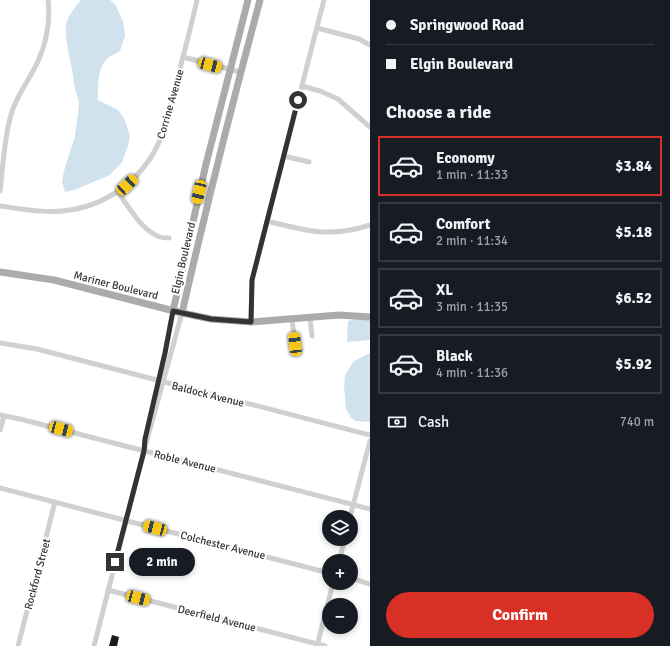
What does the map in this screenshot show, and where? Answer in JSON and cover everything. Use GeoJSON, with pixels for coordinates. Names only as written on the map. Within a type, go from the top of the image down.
{"type":"FeatureCollection","features":[{"type":"Feature","properties":{"kind":"main road","name":"Elgin Boulevard"},"geometry":{"type":"LineString","coordinates":[[173,311],[206,164],[248,0]]}},
{"type":"Feature","properties":{"kind":"main road","name":"Elgin Boulevard"},"geometry":{"type":"LineString","coordinates":[[182,313],[240,72],[260,0]]}},
{"type":"Feature","properties":{"kind":"main road","name":"Mariner Boulevard"},"geometry":{"type":"LineString","coordinates":[[0,272],[54,280],[173,311],[211,319],[251,322],[339,315],[370,317]]}},
{"type":"Feature","properties":{"kind":"street"},"geometry":{"type":"LineString","coordinates":[[0,192],[3,146],[9,121],[15,102],[34,70],[43,49],[48,26],[48,0]]}},
{"type":"Feature","properties":{"kind":"street","name":"Corrine Avenue"},"geometry":{"type":"LineString","coordinates":[[0,206],[46,212],[69,211],[93,204],[118,192],[127,185],[143,168],[157,147],[165,125],[197,0]]}},
{"type":"Feature","properties":{"kind":"street"},"geometry":{"type":"LineString","coordinates":[[251,322],[252,280],[324,0]]}},
{"type":"Feature","properties":{"kind":"street"},"geometry":{"type":"LineString","coordinates":[[317,28],[359,39],[370,45]]}},
{"type":"Feature","properties":{"kind":"street"},"geometry":{"type":"LineString","coordinates":[[183,57],[240,72]]}},
{"type":"Feature","properties":{"kind":"street"},"geometry":{"type":"LineString","coordinates":[[302,86],[320,91],[338,99],[370,127]]}},
{"type":"Feature","properties":{"kind":"street"},"geometry":{"type":"LineString","coordinates":[[284,156],[309,162]]}},
{"type":"Feature","properties":{"kind":"street"},"geometry":{"type":"LineString","coordinates":[[118,192],[143,225],[160,237],[169,238]]}},
{"type":"Feature","properties":{"kind":"street"},"geometry":{"type":"LineString","coordinates":[[267,221],[300,229],[323,232],[346,231],[370,225]]}},
{"type":"Feature","properties":{"kind":"street","name":"Elgin Boulevard"},"geometry":{"type":"LineString","coordinates":[[161,382],[173,311]]}},
{"type":"Feature","properties":{"kind":"street","name":"Elgin Boulevard"},"geometry":{"type":"LineString","coordinates":[[94,646],[161,382],[182,313]]}},
{"type":"Feature","properties":{"kind":"street"},"geometry":{"type":"LineString","coordinates":[[310,317],[312,336]]}},
{"type":"Feature","properties":{"kind":"street"},"geometry":{"type":"LineString","coordinates":[[292,319],[295,344]]}},
{"type":"Feature","properties":{"kind":"street","name":"Baldock Avenue"},"geometry":{"type":"LineString","coordinates":[[0,343],[37,349],[370,435]]}},
{"type":"Feature","properties":{"kind":"street"},"geometry":{"type":"LineString","coordinates":[[0,430],[2,415]]}},
{"type":"Feature","properties":{"kind":"street","name":"Roble Avenue"},"geometry":{"type":"LineString","coordinates":[[2,415],[370,509]]}},
{"type":"Feature","properties":{"kind":"street"},"geometry":{"type":"LineString","coordinates":[[352,510],[370,441]]}},
{"type":"Feature","properties":{"kind":"street","name":"Colchester Avenue"},"geometry":{"type":"LineString","coordinates":[[0,488],[322,571]]}},
{"type":"Feature","properties":{"kind":"street","name":"Rockford Street"},"geometry":{"type":"LineString","coordinates":[[18,646],[55,502]]}},
{"type":"Feature","properties":{"kind":"street"},"geometry":{"type":"LineString","coordinates":[[358,580],[370,584]]}},
{"type":"Feature","properties":{"kind":"street","name":"Deerfield Avenue"},"geometry":{"type":"LineString","coordinates":[[108,590],[325,646]]}},
{"type":"Feature","properties":{"kind":"street"},"geometry":{"type":"LineString","coordinates":[[317,645],[331,590]]}},
{"type":"Feature","properties":{"kind":"water"},"geometry":{"type":"Polygon","coordinates":[[[81,0],[110,0],[115,4],[123,21],[125,36],[120,51],[105,61],[100,71],[98,100],[118,110],[125,120],[130,136],[122,162],[110,175],[74,190],[65,192],[62,182],[75,136],[79,102],[73,81],[74,82],[66,27],[70,15],[81,0]]]}},
{"type":"Feature","properties":{"kind":"water"},"geometry":{"type":"Polygon","coordinates":[[[361,318],[370,319],[370,340],[347,342],[348,321],[361,318]]]}},
{"type":"Feature","properties":{"kind":"water"},"geometry":{"type":"Polygon","coordinates":[[[370,353],[370,422],[356,421],[351,418],[346,409],[344,387],[345,375],[354,361],[370,353]]]}},
{"type":"Feature","properties":{"kind":"building"},"geometry":{"type":"Polygon","coordinates":[[[112,635],[119,637],[117,646],[109,646],[112,635]]]}},
{"type":"Feature","properties":{"kind":"route"},"geometry":{"type":"LineString","coordinates":[[115,562],[144,451],[145,439],[159,381],[173,311],[211,319],[251,322],[252,280],[298,100]]}}]}
